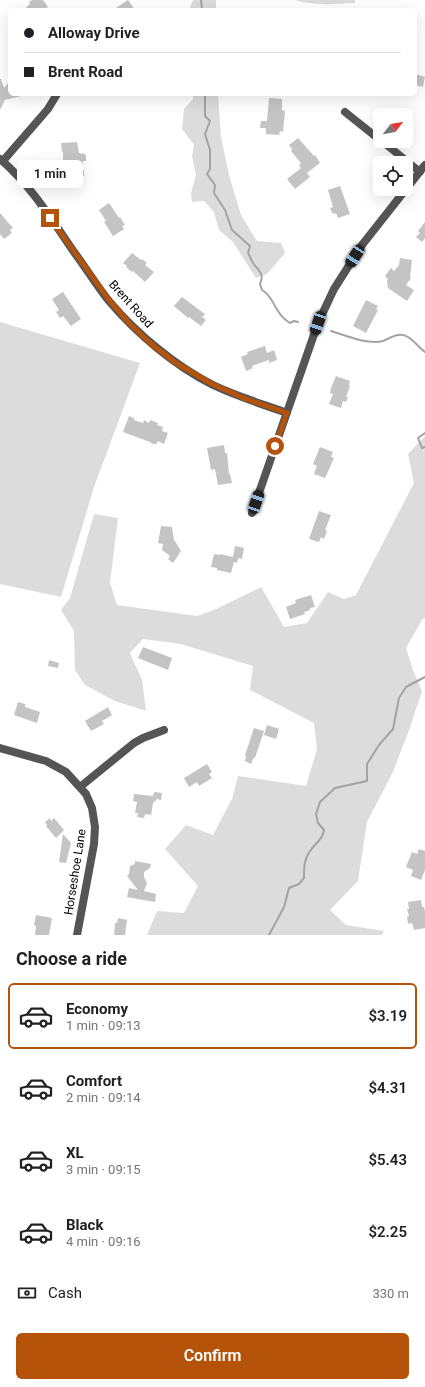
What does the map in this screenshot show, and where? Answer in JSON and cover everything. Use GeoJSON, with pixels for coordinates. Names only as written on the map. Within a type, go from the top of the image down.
{"type":"FeatureCollection","features":[{"type":"Feature","properties":{"kind":"street"},"geometry":{"type":"LineString","coordinates":[[1,160],[48,109],[56,96]]}},
{"type":"Feature","properties":{"kind":"street"},"geometry":{"type":"LineString","coordinates":[[345,112],[373,134]]}},
{"type":"Feature","properties":{"kind":"street"},"geometry":{"type":"LineString","coordinates":[[252,513],[318,323],[334,289],[362,246],[423,168],[393,148]]}},
{"type":"Feature","properties":{"kind":"street","name":"Brent Road"},"geometry":{"type":"LineString","coordinates":[[1,160],[37,199],[109,300],[129,323],[150,343],[176,363],[212,384],[246,399],[287,413]]}},
{"type":"Feature","properties":{"kind":"street"},"geometry":{"type":"LineString","coordinates":[[80,787],[134,743],[164,730]]}},
{"type":"Feature","properties":{"kind":"street","name":"Horseshoe Lane"},"geometry":{"type":"LineString","coordinates":[[0,748],[46,761],[66,772],[86,794],[92,808],[95,827],[94,844],[77,935]]}},
{"type":"Feature","properties":{"kind":"shaded area"},"geometry":{"type":"Polygon","coordinates":[[[193,0],[216,0],[216,8],[190,8],[193,0]]]}},
{"type":"Feature","properties":{"kind":"shaded area"},"geometry":{"type":"Polygon","coordinates":[[[295,0],[355,0],[355,3],[317,4],[295,0]]]}},
{"type":"Feature","properties":{"kind":"shaded area"},"geometry":{"type":"Polygon","coordinates":[[[193,96],[218,96],[221,137],[229,175],[241,215],[257,241],[281,243],[285,253],[267,274],[256,278],[233,242],[219,230],[214,212],[204,201],[192,202],[191,193],[196,175],[192,156],[194,145],[182,129],[184,109],[193,99],[193,96]]]}},
{"type":"Feature","properties":{"kind":"shaded area"},"geometry":{"type":"Polygon","coordinates":[[[0,322],[140,363],[94,487],[61,597],[0,584],[0,322]]]}},
{"type":"Feature","properties":{"kind":"shaded area"},"geometry":{"type":"Polygon","coordinates":[[[425,436],[425,618],[422,620],[406,648],[422,691],[392,774],[367,822],[358,881],[330,910],[346,925],[384,931],[382,935],[147,935],[157,911],[184,913],[198,886],[165,849],[186,825],[213,835],[232,799],[238,776],[306,786],[317,749],[314,723],[250,690],[253,666],[181,644],[143,639],[130,653],[142,680],[146,711],[115,701],[85,685],[75,670],[74,631],[61,610],[70,598],[94,514],[118,518],[110,583],[117,605],[197,616],[214,610],[261,587],[284,627],[307,623],[328,592],[344,599],[356,595],[414,483],[408,454],[425,436]]]}},
{"type":"Feature","properties":{"kind":"building"},"geometry":{"type":"Polygon","coordinates":[[[32,0],[43,0],[48,7],[25,8],[30,4],[29,2],[32,0]]]}},
{"type":"Feature","properties":{"kind":"building"},"geometry":{"type":"Polygon","coordinates":[[[128,0],[134,8],[116,8],[128,0]]]}},
{"type":"Feature","properties":{"kind":"building"},"geometry":{"type":"Polygon","coordinates":[[[417,75],[425,77],[423,87],[417,86],[417,75]]]}},
{"type":"Feature","properties":{"kind":"building"},"geometry":{"type":"Polygon","coordinates":[[[1,79],[4,88],[8,83],[8,96],[21,96],[5,100],[0,110],[1,79]]]}},
{"type":"Feature","properties":{"kind":"building"},"geometry":{"type":"Polygon","coordinates":[[[269,98],[282,99],[282,110],[285,111],[283,132],[280,131],[279,135],[266,134],[266,128],[260,128],[261,121],[267,121],[269,98]]]}},
{"type":"Feature","properties":{"kind":"building"},"geometry":{"type":"Polygon","coordinates":[[[298,138],[314,156],[315,155],[320,163],[307,173],[310,177],[295,189],[287,179],[301,168],[299,165],[301,163],[291,151],[292,149],[289,145],[298,138]]]}},
{"type":"Feature","properties":{"kind":"building"},"geometry":{"type":"Polygon","coordinates":[[[77,142],[79,153],[85,154],[86,156],[86,161],[83,161],[84,176],[81,177],[81,185],[65,185],[61,143],[77,142]]]}},
{"type":"Feature","properties":{"kind":"building"},"geometry":{"type":"Polygon","coordinates":[[[340,186],[350,214],[338,218],[336,213],[333,214],[330,208],[333,207],[328,190],[340,186]]]}},
{"type":"Feature","properties":{"kind":"building"},"geometry":{"type":"Polygon","coordinates":[[[109,203],[125,225],[122,226],[124,229],[113,236],[104,222],[106,221],[99,210],[109,203]]]}},
{"type":"Feature","properties":{"kind":"building"},"geometry":{"type":"Polygon","coordinates":[[[0,213],[13,228],[10,230],[12,233],[4,239],[0,234],[0,213]]]}},
{"type":"Feature","properties":{"kind":"building"},"geometry":{"type":"Polygon","coordinates":[[[425,222],[425,238],[422,242],[416,237],[420,233],[418,231],[425,222]]]}},
{"type":"Feature","properties":{"kind":"building"},"geometry":{"type":"Polygon","coordinates":[[[132,253],[147,263],[145,265],[154,272],[145,282],[123,263],[132,253]]]}},
{"type":"Feature","properties":{"kind":"building"},"geometry":{"type":"Polygon","coordinates":[[[400,258],[412,260],[411,278],[406,285],[414,290],[407,301],[388,288],[388,279],[385,276],[391,268],[394,271],[399,265],[400,258]]]}},
{"type":"Feature","properties":{"kind":"building"},"geometry":{"type":"Polygon","coordinates":[[[63,292],[81,319],[71,326],[63,316],[60,318],[56,312],[59,310],[52,299],[63,292]]]}},
{"type":"Feature","properties":{"kind":"building"},"geometry":{"type":"Polygon","coordinates":[[[182,297],[205,314],[202,317],[206,320],[201,326],[189,317],[188,318],[174,306],[182,297]]]}},
{"type":"Feature","properties":{"kind":"building"},"geometry":{"type":"Polygon","coordinates":[[[366,300],[378,306],[376,309],[378,310],[366,333],[353,326],[366,300]]]}},
{"type":"Feature","properties":{"kind":"building"},"geometry":{"type":"Polygon","coordinates":[[[265,346],[267,353],[274,350],[277,360],[269,363],[269,360],[252,366],[253,368],[246,371],[241,357],[248,354],[247,352],[265,346]]]}},
{"type":"Feature","properties":{"kind":"building"},"geometry":{"type":"Polygon","coordinates":[[[336,376],[350,381],[350,386],[346,397],[348,397],[346,402],[343,401],[341,408],[329,404],[333,394],[330,393],[331,388],[336,376]]]}},
{"type":"Feature","properties":{"kind":"building"},"geometry":{"type":"Polygon","coordinates":[[[129,416],[134,418],[134,420],[143,423],[144,420],[149,423],[150,420],[163,427],[162,431],[168,433],[164,444],[158,441],[156,444],[152,444],[123,432],[129,416]]]}},
{"type":"Feature","properties":{"kind":"building"},"geometry":{"type":"Polygon","coordinates":[[[224,445],[225,453],[227,453],[229,474],[232,483],[218,485],[215,469],[211,470],[207,448],[224,445]]]}},
{"type":"Feature","properties":{"kind":"building"},"geometry":{"type":"Polygon","coordinates":[[[320,447],[333,452],[331,457],[334,458],[325,478],[314,474],[317,466],[313,464],[320,447]]]}},
{"type":"Feature","properties":{"kind":"building"},"geometry":{"type":"Polygon","coordinates":[[[319,511],[331,515],[325,530],[327,531],[324,539],[321,537],[319,542],[309,539],[319,511]]]}},
{"type":"Feature","properties":{"kind":"building"},"geometry":{"type":"Polygon","coordinates":[[[161,526],[172,527],[174,541],[181,551],[173,563],[168,559],[170,556],[162,550],[163,544],[158,543],[161,526]]]}},
{"type":"Feature","properties":{"kind":"building"},"geometry":{"type":"Polygon","coordinates":[[[235,546],[244,548],[242,559],[238,558],[237,563],[234,562],[231,573],[211,567],[214,554],[233,557],[235,546]]]}},
{"type":"Feature","properties":{"kind":"building"},"geometry":{"type":"Polygon","coordinates":[[[311,595],[315,607],[304,612],[305,614],[290,619],[286,607],[296,603],[295,600],[311,595]]]}},
{"type":"Feature","properties":{"kind":"building"},"geometry":{"type":"Polygon","coordinates":[[[143,647],[172,658],[168,670],[138,658],[143,647]]]}},
{"type":"Feature","properties":{"kind":"building"},"geometry":{"type":"Polygon","coordinates":[[[49,660],[59,663],[58,668],[48,666],[49,660]]]}},
{"type":"Feature","properties":{"kind":"building"},"geometry":{"type":"Polygon","coordinates":[[[18,702],[25,704],[25,707],[40,712],[37,723],[14,715],[18,702]]]}},
{"type":"Feature","properties":{"kind":"building"},"geometry":{"type":"Polygon","coordinates":[[[108,707],[112,715],[102,721],[104,724],[91,731],[85,721],[108,707]]]}},
{"type":"Feature","properties":{"kind":"building"},"geometry":{"type":"Polygon","coordinates":[[[267,725],[279,729],[276,739],[264,735],[267,725]]]}},
{"type":"Feature","properties":{"kind":"building"},"geometry":{"type":"Polygon","coordinates":[[[254,728],[264,731],[255,758],[254,757],[251,764],[245,761],[245,755],[254,728]]]}},
{"type":"Feature","properties":{"kind":"building"},"geometry":{"type":"Polygon","coordinates":[[[207,764],[212,772],[209,774],[212,778],[199,786],[197,782],[189,787],[184,778],[207,764]]]}},
{"type":"Feature","properties":{"kind":"building"},"geometry":{"type":"Polygon","coordinates":[[[154,792],[162,793],[161,800],[157,799],[153,803],[151,815],[145,814],[144,818],[137,817],[138,813],[135,813],[137,802],[133,801],[134,794],[153,796],[154,792]]]}},
{"type":"Feature","properties":{"kind":"building"},"geometry":{"type":"Polygon","coordinates":[[[50,818],[51,821],[54,818],[64,830],[56,838],[46,826],[47,825],[45,822],[50,818]]]}},
{"type":"Feature","properties":{"kind":"building"},"geometry":{"type":"Polygon","coordinates":[[[63,834],[71,843],[66,863],[59,862],[63,834]]]}},
{"type":"Feature","properties":{"kind":"building"},"geometry":{"type":"Polygon","coordinates":[[[419,849],[425,851],[425,870],[421,880],[411,876],[413,870],[406,867],[412,852],[417,854],[419,849]]]}},
{"type":"Feature","properties":{"kind":"building"},"geometry":{"type":"Polygon","coordinates":[[[135,861],[151,864],[150,868],[144,872],[144,877],[147,883],[144,891],[156,894],[155,902],[127,897],[129,888],[138,890],[127,876],[129,874],[130,866],[135,864],[135,861]]]}},
{"type":"Feature","properties":{"kind":"building"},"geometry":{"type":"Polygon","coordinates":[[[421,900],[422,907],[424,907],[425,912],[425,928],[414,930],[412,923],[408,924],[408,902],[421,900]]]}},
{"type":"Feature","properties":{"kind":"building"},"geometry":{"type":"Polygon","coordinates":[[[36,915],[52,918],[49,935],[35,935],[36,926],[34,925],[36,915]]]}},
{"type":"Feature","properties":{"kind":"building"},"geometry":{"type":"Polygon","coordinates":[[[118,918],[127,920],[125,935],[114,935],[115,923],[117,923],[118,918]]]}},
{"type":"Feature","properties":{"kind":"waterway"},"geometry":{"type":"LineString","coordinates":[[201,0],[202,8]]}},
{"type":"Feature","properties":{"kind":"waterway"},"geometry":{"type":"LineString","coordinates":[[205,96],[205,116],[210,121],[205,134],[210,150],[210,169],[207,174],[215,185],[214,193],[225,210],[232,230],[250,246],[248,253],[262,277],[260,284],[262,290],[270,297],[279,313],[285,319],[290,323],[294,321],[298,322]]}},
{"type":"Feature","properties":{"kind":"waterway"},"geometry":{"type":"LineString","coordinates":[[331,331],[370,342],[383,341],[395,335],[403,335],[412,340],[425,352]]}},
{"type":"Feature","properties":{"kind":"waterway"},"geometry":{"type":"LineString","coordinates":[[425,433],[418,438],[422,448],[425,447]]}},
{"type":"Feature","properties":{"kind":"waterway"},"geometry":{"type":"LineString","coordinates":[[269,935],[284,907],[289,888],[299,884],[304,878],[305,860],[323,833],[324,830],[318,823],[316,814],[320,802],[335,788],[367,781],[367,764],[379,745],[393,729],[399,698],[406,687],[425,677]]}},
{"type":"Feature","properties":{"kind":"route"},"geometry":{"type":"LineString","coordinates":[[50,218],[109,300],[129,323],[150,343],[176,363],[212,384],[246,399],[287,413],[275,446]]}}]}
